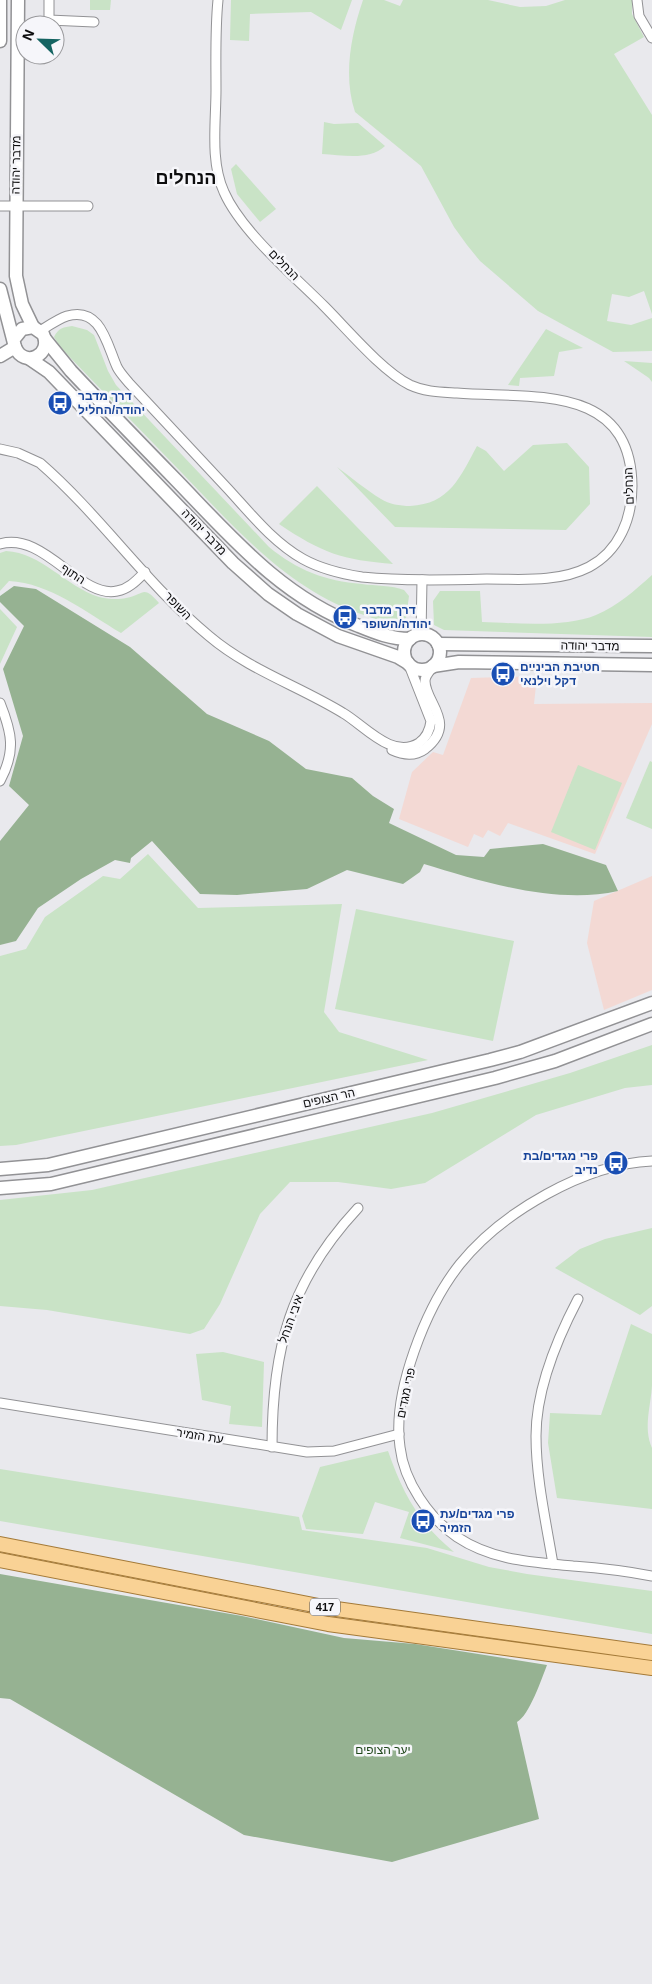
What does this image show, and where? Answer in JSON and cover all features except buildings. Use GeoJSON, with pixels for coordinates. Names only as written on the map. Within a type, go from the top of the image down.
{"type":"FeatureCollection","features":[{"type":"Feature","properties":{"kind":"main road","name":"417"},"geometry":{"type":"LineString","coordinates":[[0,1544],[330,1608],[652,1653]]}},
{"type":"Feature","properties":{"kind":"main road","name":"417"},"geometry":{"type":"LineString","coordinates":[[0,1560],[328,1624],[652,1668]]}},
{"type":"Feature","properties":{"kind":"street"},"geometry":{"type":"LineString","coordinates":[[0,0],[0,41]]}},
{"type":"Feature","properties":{"kind":"street","name":"מדבר יהודה"},"geometry":{"type":"LineString","coordinates":[[18,0],[17,284],[22,304],[61,360],[245,552],[278,581],[305,600],[345,621],[393,639],[416,637]]}},
{"type":"Feature","properties":{"kind":"street"},"geometry":{"type":"LineString","coordinates":[[49,0],[49,20],[94,22]]}},
{"type":"Feature","properties":{"kind":"street","name":"הנחלים"},"geometry":{"type":"LineString","coordinates":[[40,332],[66,316],[76,314],[88,317],[99,324],[118,369],[128,383],[271,535],[306,561],[327,570],[362,576],[422,580],[531,578],[569,574],[590,567],[608,552],[626,526],[632,498],[629,462],[617,432],[596,411],[568,401],[543,397],[431,392],[410,385],[398,377],[329,311],[258,238],[235,211],[224,194],[216,166],[218,0]]}},
{"type":"Feature","properties":{"kind":"street"},"geometry":{"type":"LineString","coordinates":[[638,0],[639,16],[652,38]]}},
{"type":"Feature","properties":{"kind":"street"},"geometry":{"type":"LineString","coordinates":[[0,206],[88,206]]}},
{"type":"Feature","properties":{"kind":"street"},"geometry":{"type":"LineString","coordinates":[[0,289],[15,343],[19,354],[30,359],[44,351],[40,332],[22,329],[15,343],[0,356]]}},
{"type":"Feature","properties":{"kind":"street","name":"מדבר יהודה"},"geometry":{"type":"LineString","coordinates":[[30,359],[49,372],[233,563],[268,594],[297,614],[331,633],[409,664]]}},
{"type":"Feature","properties":{"kind":"street","name":"השופר"},"geometry":{"type":"LineString","coordinates":[[0,449],[18,453],[40,463],[196,624],[229,652],[268,675],[342,712],[390,745],[404,748],[421,741],[429,730],[430,715],[409,664]]}},
{"type":"Feature","properties":{"kind":"street","name":"התוף"},"geometry":{"type":"LineString","coordinates":[[0,544],[14,542],[33,546],[87,583],[115,592],[123,589],[145,572]]}},
{"type":"Feature","properties":{"kind":"street"},"geometry":{"type":"LineString","coordinates":[[416,637],[428,636],[438,644],[439,658],[433,667],[418,670],[409,664],[405,649],[416,637],[422,580]]}},
{"type":"Feature","properties":{"kind":"street","name":"מדבר יהודה"},"geometry":{"type":"LineString","coordinates":[[438,644],[652,646]]}},
{"type":"Feature","properties":{"kind":"street","name":"מדבר יהודה"},"geometry":{"type":"LineString","coordinates":[[433,667],[459,662],[652,665]]}},
{"type":"Feature","properties":{"kind":"street","name":"השופר"},"geometry":{"type":"LineString","coordinates":[[379,738],[392,750],[405,755],[421,752],[432,741],[438,727],[438,713],[425,684],[425,678],[433,667]]}},
{"type":"Feature","properties":{"kind":"street"},"geometry":{"type":"LineString","coordinates":[[0,703],[10,732],[12,746],[10,758],[0,780]]}},
{"type":"Feature","properties":{"kind":"street","name":"הר הצופים"},"geometry":{"type":"LineString","coordinates":[[0,1169],[48,1165],[490,1060],[520,1052],[652,1003]]}},
{"type":"Feature","properties":{"kind":"street","name":"הר הצופים"},"geometry":{"type":"LineString","coordinates":[[0,1188],[51,1184],[495,1078],[555,1061],[652,1024]]}},
{"type":"Feature","properties":{"kind":"street","name":"פרי מגדים"},"geometry":{"type":"LineString","coordinates":[[652,1161],[603,1170],[556,1190],[513,1216],[477,1247],[446,1284],[425,1327],[406,1382],[399,1434],[404,1464],[412,1485],[439,1522],[475,1548],[512,1559],[652,1576]]}},
{"type":"Feature","properties":{"kind":"street","name":"איבי הנחל"},"geometry":{"type":"LineString","coordinates":[[272,1447],[275,1386],[281,1342],[289,1318],[311,1269],[328,1243],[358,1208]]}},
{"type":"Feature","properties":{"kind":"street"},"geometry":{"type":"LineString","coordinates":[[553,1564],[537,1456],[536,1434],[543,1391],[554,1355],[568,1318],[578,1299]]}},
{"type":"Feature","properties":{"kind":"street","name":"עת הזמיר"},"geometry":{"type":"LineString","coordinates":[[0,1403],[307,1452],[334,1451],[399,1434]]}},
{"type":"Feature","properties":{"kind":"shaded area"},"geometry":{"type":"Polygon","coordinates":[[[537,676],[534,704],[652,703],[652,724],[595,854],[508,823],[500,836],[488,830],[483,838],[474,834],[468,847],[399,819],[412,772],[433,752],[443,755],[471,678],[537,676]]]}},
{"type":"Feature","properties":{"kind":"shaded area"},"geometry":{"type":"Polygon","coordinates":[[[652,876],[652,990],[604,1010],[587,943],[594,901],[652,876]]]}},
{"type":"Feature","properties":{"kind":"green space"},"geometry":{"type":"Polygon","coordinates":[[[90,0],[111,0],[110,10],[90,10],[90,0]]]}},
{"type":"Feature","properties":{"kind":"green space"},"geometry":{"type":"Polygon","coordinates":[[[231,0],[352,0],[341,30],[311,12],[250,14],[249,41],[230,40],[231,0]]]}},
{"type":"Feature","properties":{"kind":"green space"},"geometry":{"type":"Polygon","coordinates":[[[363,0],[384,0],[400,6],[403,0],[488,0],[520,7],[546,6],[565,0],[632,0],[632,14],[644,37],[614,54],[652,115],[652,314],[644,291],[629,297],[612,294],[607,321],[631,325],[652,318],[652,351],[613,352],[538,311],[480,261],[467,245],[454,227],[421,166],[355,112],[351,98],[350,56],[355,27],[363,0]]]}},
{"type":"Feature","properties":{"kind":"green space"},"geometry":{"type":"Polygon","coordinates":[[[324,122],[334,124],[358,123],[385,146],[379,151],[364,155],[322,154],[324,122]]]}},
{"type":"Feature","properties":{"kind":"green space"},"geometry":{"type":"Polygon","coordinates":[[[236,164],[276,209],[260,222],[237,194],[231,169],[236,164]]]}},
{"type":"Feature","properties":{"kind":"green space"},"geometry":{"type":"Polygon","coordinates":[[[72,326],[87,330],[94,335],[108,371],[116,385],[269,547],[301,568],[324,577],[349,582],[389,586],[404,590],[409,596],[406,618],[397,623],[387,623],[339,605],[313,591],[265,556],[222,515],[60,347],[54,337],[62,328],[72,326]]]}},
{"type":"Feature","properties":{"kind":"green space"},"geometry":{"type":"Polygon","coordinates":[[[546,329],[583,348],[559,352],[554,376],[520,378],[519,386],[508,385],[546,329]]]}},
{"type":"Feature","properties":{"kind":"green space"},"geometry":{"type":"Polygon","coordinates":[[[624,361],[652,363],[652,382],[649,378],[624,361]]]}},
{"type":"Feature","properties":{"kind":"green space"},"geometry":{"type":"Polygon","coordinates":[[[567,443],[589,467],[590,504],[566,530],[395,527],[337,467],[384,501],[402,506],[410,506],[435,500],[452,487],[477,446],[486,451],[504,471],[533,445],[567,443]]]}},
{"type":"Feature","properties":{"kind":"green space"},"geometry":{"type":"Polygon","coordinates":[[[317,486],[393,564],[360,560],[333,553],[308,542],[279,524],[317,486]]]}},
{"type":"Feature","properties":{"kind":"green space"},"geometry":{"type":"Polygon","coordinates":[[[6,551],[31,557],[75,585],[99,597],[120,599],[146,592],[159,603],[121,633],[68,600],[39,587],[9,581],[0,591],[0,553],[6,551]]]}},
{"type":"Feature","properties":{"kind":"green space"},"geometry":{"type":"Polygon","coordinates":[[[652,575],[652,637],[444,630],[434,625],[433,601],[440,591],[480,591],[482,622],[525,624],[570,622],[596,615],[612,607],[652,575]]]}},
{"type":"Feature","properties":{"kind":"green space"},"geometry":{"type":"Polygon","coordinates":[[[14,586],[36,589],[130,647],[207,714],[269,741],[306,769],[352,778],[373,796],[394,809],[389,823],[456,855],[484,857],[490,849],[543,844],[606,865],[618,891],[595,895],[570,895],[520,890],[424,864],[420,872],[403,884],[347,870],[307,889],[237,895],[200,894],[152,841],[131,858],[130,863],[115,860],[81,879],[38,908],[16,941],[0,945],[0,841],[29,805],[9,786],[23,736],[3,669],[24,626],[0,602],[0,596],[14,586]]]}},
{"type":"Feature","properties":{"kind":"green space"},"geometry":{"type":"Polygon","coordinates":[[[0,609],[17,627],[0,664],[0,609]]]}},
{"type":"Feature","properties":{"kind":"green space"},"geometry":{"type":"Polygon","coordinates":[[[650,761],[652,762],[652,829],[626,818],[650,761]]]}},
{"type":"Feature","properties":{"kind":"green space"},"geometry":{"type":"Polygon","coordinates":[[[578,765],[622,783],[595,850],[551,832],[578,765]]]}},
{"type":"Feature","properties":{"kind":"green space"},"geometry":{"type":"Polygon","coordinates":[[[148,854],[198,908],[342,904],[324,1012],[339,1032],[428,1060],[16,1145],[0,1146],[0,956],[26,949],[45,917],[103,876],[120,879],[148,854]]]}},
{"type":"Feature","properties":{"kind":"green space"},"geometry":{"type":"Polygon","coordinates":[[[356,909],[514,941],[493,1041],[335,1009],[356,909]]]}},
{"type":"Feature","properties":{"kind":"green space"},"geometry":{"type":"Polygon","coordinates":[[[652,1045],[652,1085],[625,1088],[536,1115],[425,1183],[391,1189],[338,1182],[290,1182],[260,1214],[220,1304],[204,1329],[190,1334],[47,1310],[0,1306],[0,1200],[92,1190],[432,1113],[570,1073],[652,1045]]]}},
{"type":"Feature","properties":{"kind":"green space"},"geometry":{"type":"Polygon","coordinates":[[[652,1228],[652,1306],[640,1315],[555,1268],[580,1249],[605,1239],[652,1228]]]}},
{"type":"Feature","properties":{"kind":"green space"},"geometry":{"type":"Polygon","coordinates":[[[631,1324],[652,1334],[652,1385],[648,1432],[652,1448],[652,1509],[557,1498],[548,1443],[550,1413],[601,1415],[631,1324]]]}},
{"type":"Feature","properties":{"kind":"green space"},"geometry":{"type":"Polygon","coordinates":[[[223,1352],[264,1362],[262,1427],[229,1424],[231,1406],[202,1400],[196,1354],[223,1352]]]}},
{"type":"Feature","properties":{"kind":"green space"},"geometry":{"type":"Polygon","coordinates":[[[388,1451],[413,1507],[431,1530],[454,1552],[400,1538],[409,1512],[375,1502],[363,1534],[306,1529],[302,1516],[320,1467],[388,1451]]]}},
{"type":"Feature","properties":{"kind":"green space"},"geometry":{"type":"Polygon","coordinates":[[[0,1469],[299,1517],[302,1530],[427,1548],[489,1567],[527,1574],[652,1591],[652,1634],[0,1521],[0,1469]]]}},
{"type":"Feature","properties":{"kind":"green space","name":"יער הצופים"},"geometry":{"type":"Polygon","coordinates":[[[0,1574],[242,1616],[344,1638],[415,1644],[547,1665],[530,1705],[522,1718],[517,1722],[539,1819],[392,1862],[244,1835],[10,1699],[0,1698],[0,1574]]]}},
{"type":"Feature","properties":{"kind":"place","name":"דרך מדבר יהודה/החליל"},"geometry":{"type":"Point","coordinates":[60,403]}},
{"type":"Feature","properties":{"kind":"place","name":"דרך מדבר יהודה/השופר"},"geometry":{"type":"Point","coordinates":[345,617]}},
{"type":"Feature","properties":{"kind":"place","name":"חטיבת הביניים דקל וילנאי"},"geometry":{"type":"Point","coordinates":[503,674]}},
{"type":"Feature","properties":{"kind":"place","name":"פרי מגדים/בת נדיב"},"geometry":{"type":"Point","coordinates":[616,1163]}},
{"type":"Feature","properties":{"kind":"place","name":"פרי מגדים/עת הזמיר"},"geometry":{"type":"Point","coordinates":[423,1521]}},
{"type":"Feature","properties":{"kind":"district","name":"הנחלים"},"geometry":{"type":"Point","coordinates":[186,178]}}]}
